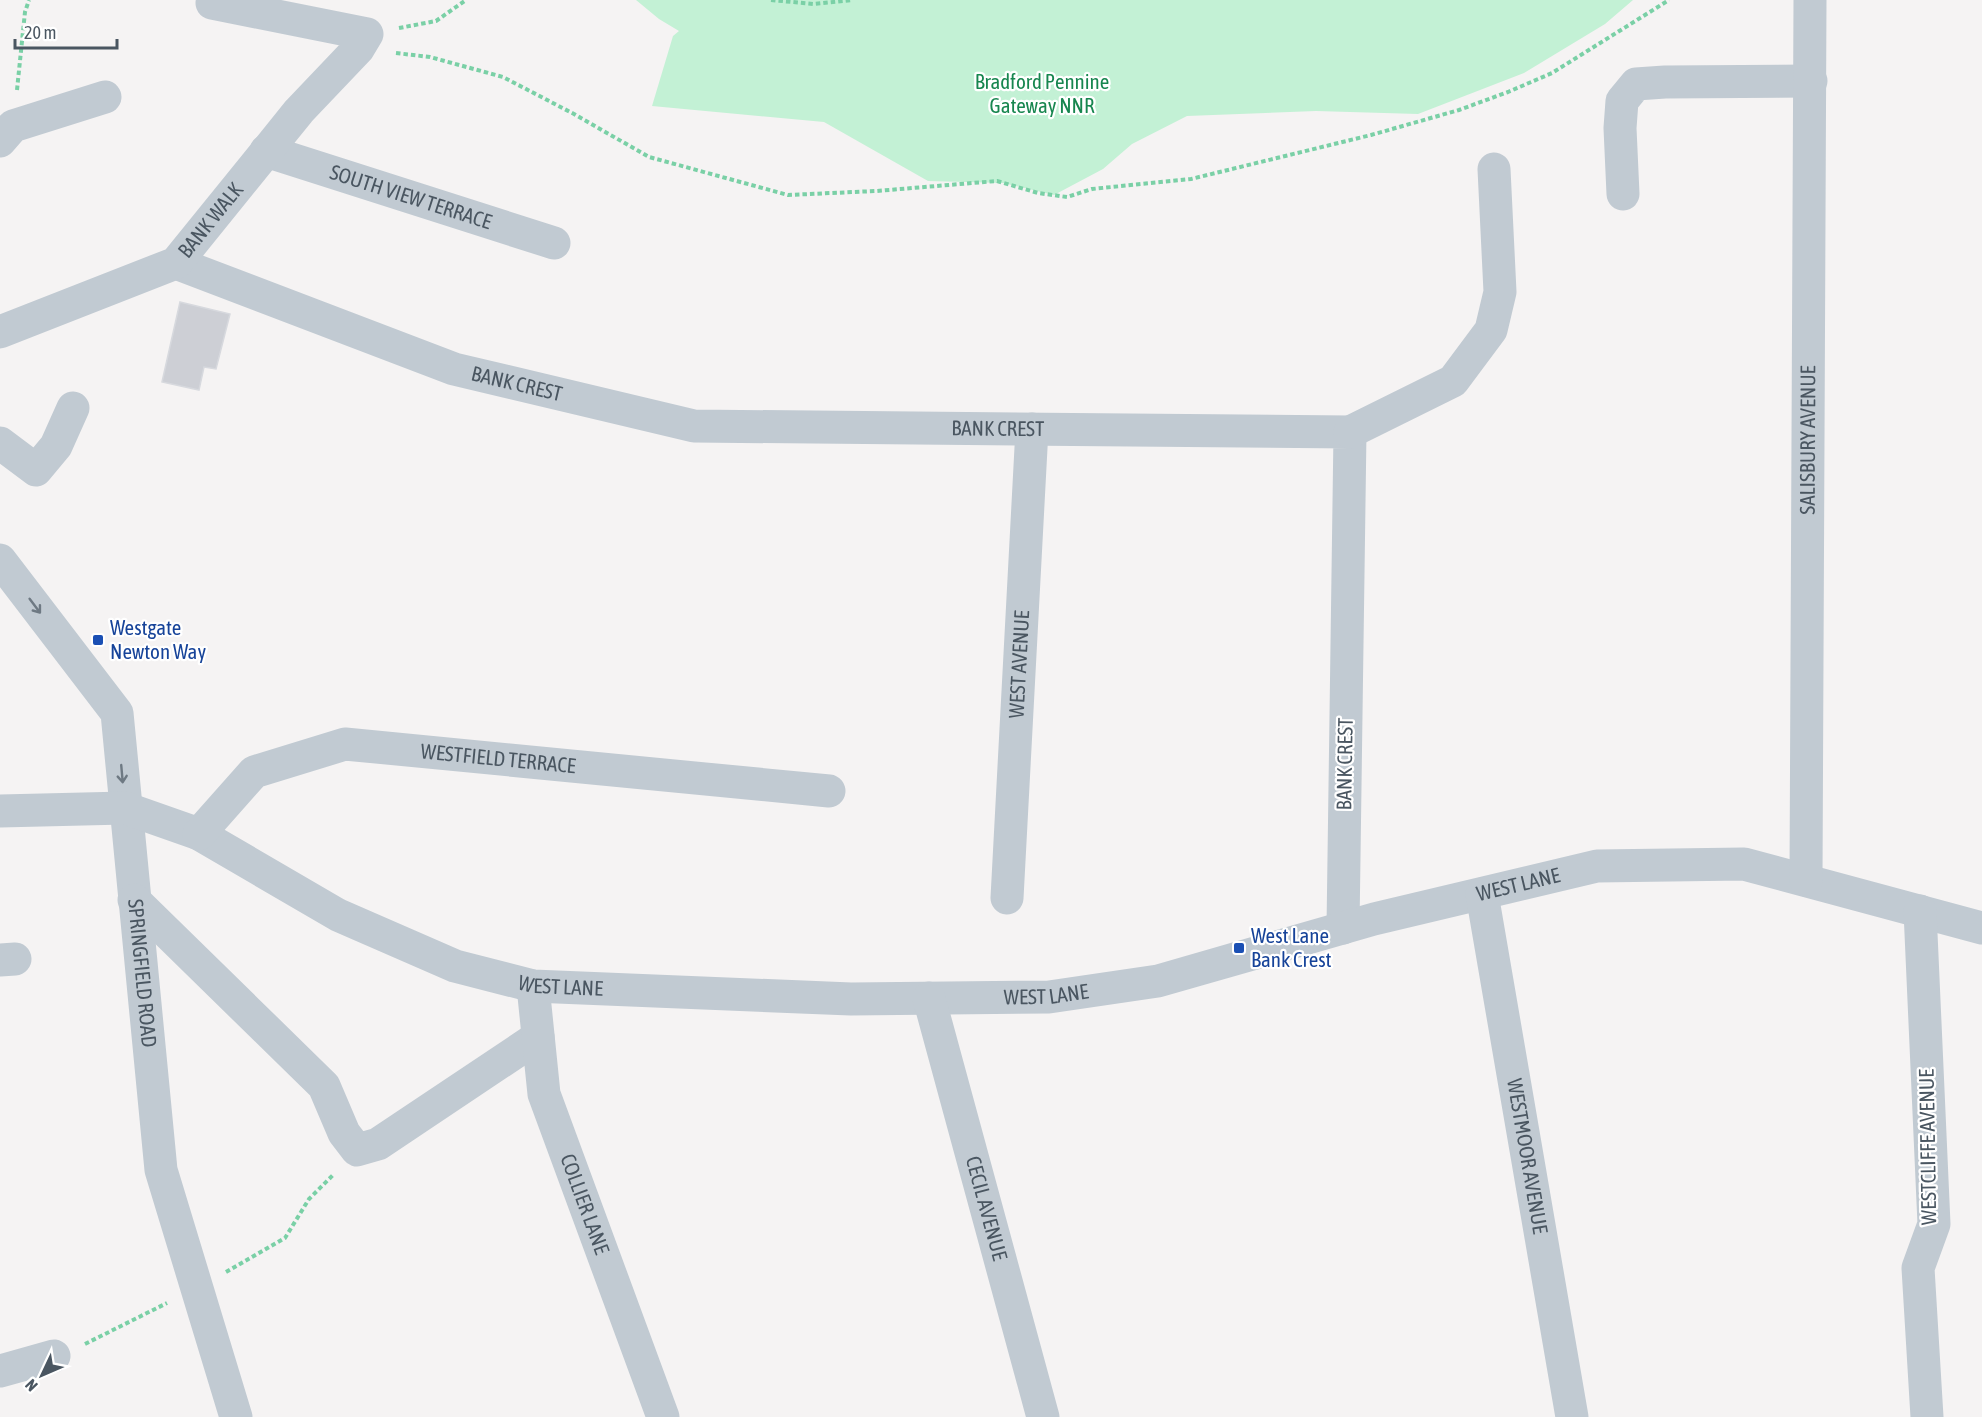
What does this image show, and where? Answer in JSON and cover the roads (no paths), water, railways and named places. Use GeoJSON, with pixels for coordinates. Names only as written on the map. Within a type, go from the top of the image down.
{"type":"FeatureCollection","features":[{"type":"Feature","properties":{"kind":"street","name":"SALISBURY AVENUE"},"geometry":{"type":"LineString","coordinates":[[1806,880],[1810,0]]}},
{"type":"Feature","properties":{"kind":"street","name":"BANK WALK"},"geometry":{"type":"LineString","coordinates":[[0,332],[176,263],[299,111],[363,41],[212,3]]}},
{"type":"Feature","properties":{"kind":"street"},"geometry":{"type":"LineString","coordinates":[[1623,194],[1620,128],[1622,101],[1636,84],[1810,81]]}},
{"type":"Feature","properties":{"kind":"street"},"geometry":{"type":"LineString","coordinates":[[6,134],[105,97]]}},
{"type":"Feature","properties":{"kind":"street","name":"SOUTH VIEW TERRACE"},"geometry":{"type":"LineString","coordinates":[[266,151],[554,243]]}},
{"type":"Feature","properties":{"kind":"street"},"geometry":{"type":"LineString","coordinates":[[1350,432],[1453,381],[1491,330],[1500,292],[1494,169]]}},
{"type":"Feature","properties":{"kind":"street","name":"BANK CREST"},"geometry":{"type":"LineString","coordinates":[[176,263],[454,369],[694,426],[1350,432],[1343,928]]}},
{"type":"Feature","properties":{"kind":"street"},"geometry":{"type":"LineString","coordinates":[[0,443],[36,470],[56,446],[73,408]]}},
{"type":"Feature","properties":{"kind":"street","name":"WEST AVENUE"},"geometry":{"type":"LineString","coordinates":[[1007,898],[1032,429]]}},
{"type":"Feature","properties":{"kind":"street","name":"SPRINGFIELD ROAD"},"geometry":{"type":"LineString","coordinates":[[0,560],[117,713],[161,1170],[236,1417]]}},
{"type":"Feature","properties":{"kind":"street","name":"WESTFIELD TERRACE"},"geometry":{"type":"LineString","coordinates":[[199,834],[254,772],[345,744],[829,791]]}},
{"type":"Feature","properties":{"kind":"street"},"geometry":{"type":"LineString","coordinates":[[0,811],[125,808]]}},
{"type":"Feature","properties":{"kind":"street","name":"WEST LANE"},"geometry":{"type":"LineString","coordinates":[[125,808],[199,834],[338,915],[455,966],[533,986],[851,999],[1049,997],[1158,981],[1343,928],[1597,866],[1744,864],[1982,928]]}},
{"type":"Feature","properties":{"kind":"street","name":"WESTMOOR AVENUE"},"geometry":{"type":"LineString","coordinates":[[1482,894],[1572,1417]]}},
{"type":"Feature","properties":{"kind":"street"},"geometry":{"type":"LineString","coordinates":[[134,900],[324,1086],[344,1133],[357,1150],[378,1144],[538,1037]]}},
{"type":"Feature","properties":{"kind":"street","name":"WESTCLIFFE AVENUE"},"geometry":{"type":"LineString","coordinates":[[1920,911],[1934,1224],[1918,1268],[1927,1417]]}},
{"type":"Feature","properties":{"kind":"street","name":"COLLIER LANE"},"geometry":{"type":"LineString","coordinates":[[533,986],[544,1094],[663,1417]]}},
{"type":"Feature","properties":{"kind":"street","name":"CECIL AVENUE"},"geometry":{"type":"LineString","coordinates":[[929,998],[1043,1417]]}},
{"type":"Feature","properties":{"kind":"street"},"geometry":{"type":"LineString","coordinates":[[0,1371],[54,1356]]}},
{"type":"Feature","properties":{"kind":"place","name":"Westgate Newton Way"},"geometry":{"type":"Point","coordinates":[98,640]}},
{"type":"Feature","properties":{"kind":"place","name":"West Lane Bank Crest"},"geometry":{"type":"Point","coordinates":[1239,948]}},
{"type":"Feature","properties":{"kind":"park label","name":"Bradford Pennine Gateway NNR"},"geometry":{"type":"Point","coordinates":[1042,94]}}]}
